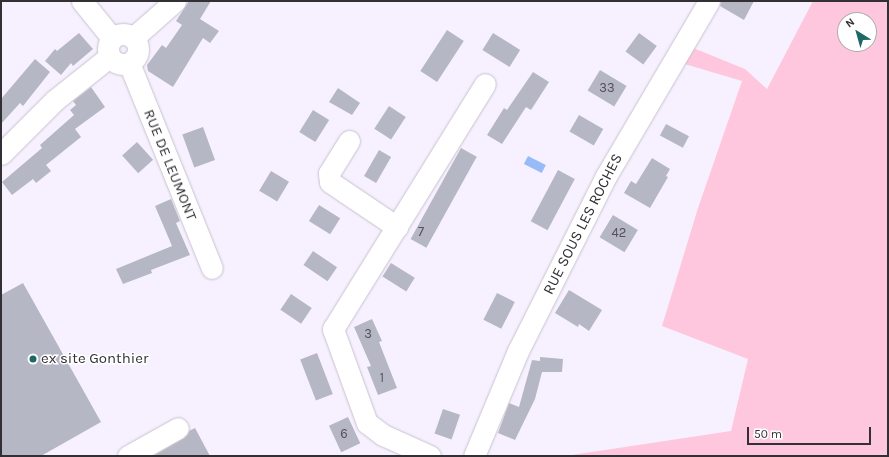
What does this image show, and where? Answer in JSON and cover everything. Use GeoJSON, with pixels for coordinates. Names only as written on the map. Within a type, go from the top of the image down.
{"type":"FeatureCollection","features":[{"type":"Feature","properties":{"kind":"street"},"geometry":{"type":"LineString","coordinates":[[1,154],[110,48],[115,35],[125,34],[133,38],[136,42],[138,52],[129,63],[118,64],[110,48],[82,1]]}},
{"type":"Feature","properties":{"kind":"street"},"geometry":{"type":"LineString","coordinates":[[133,38],[175,1]]}},
{"type":"Feature","properties":{"kind":"street","name":"RUE SOUS LES ROCHES"},"geometry":{"type":"LineString","coordinates":[[474,456],[518,351],[606,176],[708,1]]}},
{"type":"Feature","properties":{"kind":"street","name":"RUE DE LEUMONT"},"geometry":{"type":"LineString","coordinates":[[129,63],[212,268]]}},
{"type":"Feature","properties":{"kind":"street"},"geometry":{"type":"LineString","coordinates":[[430,456],[383,435],[367,423],[333,329],[485,84]]}},
{"type":"Feature","properties":{"kind":"street"},"geometry":{"type":"LineString","coordinates":[[349,141],[329,173],[330,182],[397,227]]}},
{"type":"Feature","properties":{"kind":"street"},"geometry":{"type":"LineString","coordinates":[[128,456],[178,428]]}},
{"type":"Feature","properties":{"kind":"shaded area"},"geometry":{"type":"Polygon","coordinates":[[[813,1],[888,1],[888,456],[565,456],[731,431],[748,359],[662,326],[698,208],[742,81],[678,62],[686,45],[745,69],[767,89],[813,1]]]}},
{"type":"Feature","properties":{"kind":"water"},"geometry":{"type":"Polygon","coordinates":[[[528,156],[546,165],[542,173],[524,164],[528,156]]]}},
{"type":"Feature","properties":{"kind":"building"},"geometry":{"type":"Polygon","coordinates":[[[189,1],[211,1],[200,19],[219,31],[210,43],[203,38],[173,87],[148,71],[147,65],[162,45],[166,48],[182,25],[176,21],[189,1]]]}},
{"type":"Feature","properties":{"kind":"building"},"geometry":{"type":"Polygon","coordinates":[[[721,1],[754,1],[744,20],[720,6],[721,1]]]}},
{"type":"Feature","properties":{"kind":"building"},"geometry":{"type":"Polygon","coordinates":[[[447,30],[464,41],[437,82],[420,71],[447,30]]]}},
{"type":"Feature","properties":{"kind":"building"},"geometry":{"type":"Polygon","coordinates":[[[79,33],[93,49],[73,66],[71,63],[61,75],[45,61],[55,49],[57,51],[79,33]]]}},
{"type":"Feature","properties":{"kind":"building"},"geometry":{"type":"Polygon","coordinates":[[[493,33],[520,50],[510,67],[482,50],[493,33]]]}},
{"type":"Feature","properties":{"kind":"building"},"geometry":{"type":"Polygon","coordinates":[[[639,33],[657,46],[643,65],[625,52],[639,33]]]}},
{"type":"Feature","properties":{"kind":"building"},"geometry":{"type":"Polygon","coordinates":[[[35,59],[50,72],[23,106],[20,103],[1,124],[1,99],[35,59]]]}},
{"type":"Feature","properties":{"kind":"building"},"geometry":{"type":"Polygon","coordinates":[[[600,70],[627,86],[614,107],[588,91],[600,70]]]}},
{"type":"Feature","properties":{"kind":"building"},"geometry":{"type":"Polygon","coordinates":[[[533,72],[549,82],[531,110],[526,107],[502,144],[487,135],[504,108],[507,110],[533,72]]]}},
{"type":"Feature","properties":{"kind":"building"},"geometry":{"type":"Polygon","coordinates":[[[91,87],[105,107],[75,129],[81,137],[46,165],[51,171],[36,183],[33,179],[12,195],[2,182],[42,148],[40,145],[74,115],[70,110],[76,105],[73,101],[91,87]]]}},
{"type":"Feature","properties":{"kind":"building"},"geometry":{"type":"Polygon","coordinates":[[[338,88],[360,103],[352,115],[329,102],[338,88]]]}},
{"type":"Feature","properties":{"kind":"building"},"geometry":{"type":"Polygon","coordinates":[[[389,106],[406,117],[391,140],[374,129],[389,106]]]}},
{"type":"Feature","properties":{"kind":"building"},"geometry":{"type":"Polygon","coordinates":[[[313,110],[329,120],[315,142],[299,132],[313,110]]]}},
{"type":"Feature","properties":{"kind":"building"},"geometry":{"type":"Polygon","coordinates":[[[579,115],[603,129],[594,145],[570,131],[579,115]]]}},
{"type":"Feature","properties":{"kind":"building"},"geometry":{"type":"Polygon","coordinates":[[[666,124],[689,136],[683,148],[660,135],[666,124]]]}},
{"type":"Feature","properties":{"kind":"building"},"geometry":{"type":"Polygon","coordinates":[[[203,127],[215,160],[194,167],[182,135],[203,127]]]}},
{"type":"Feature","properties":{"kind":"building"},"geometry":{"type":"Polygon","coordinates":[[[137,142],[153,160],[138,173],[122,155],[137,142]]]}},
{"type":"Feature","properties":{"kind":"building"},"geometry":{"type":"Polygon","coordinates":[[[461,148],[477,157],[426,248],[411,239],[461,148]]]}},
{"type":"Feature","properties":{"kind":"building"},"geometry":{"type":"Polygon","coordinates":[[[379,150],[391,157],[376,183],[364,176],[379,150]]]}},
{"type":"Feature","properties":{"kind":"building"},"geometry":{"type":"Polygon","coordinates":[[[652,158],[670,169],[666,176],[668,177],[650,208],[624,193],[631,181],[636,184],[652,158]]]}},
{"type":"Feature","properties":{"kind":"building"},"geometry":{"type":"Polygon","coordinates":[[[558,170],[575,179],[548,230],[531,221],[558,170]]]}},
{"type":"Feature","properties":{"kind":"building"},"geometry":{"type":"Polygon","coordinates":[[[271,171],[289,182],[277,202],[259,191],[271,171]]]}},
{"type":"Feature","properties":{"kind":"building"},"geometry":{"type":"Polygon","coordinates":[[[171,199],[180,221],[176,223],[190,255],[151,270],[152,273],[123,284],[116,269],[172,246],[155,206],[171,199]]]}},
{"type":"Feature","properties":{"kind":"building"},"geometry":{"type":"Polygon","coordinates":[[[319,205],[340,218],[330,234],[309,221],[319,205]]]}},
{"type":"Feature","properties":{"kind":"building"},"geometry":{"type":"Polygon","coordinates":[[[613,215],[638,230],[624,252],[600,237],[613,215]]]}},
{"type":"Feature","properties":{"kind":"building"},"geometry":{"type":"Polygon","coordinates":[[[313,251],[337,267],[328,281],[303,265],[313,251]]]}},
{"type":"Feature","properties":{"kind":"building"},"geometry":{"type":"Polygon","coordinates":[[[391,263],[415,278],[406,291],[383,277],[391,263]]]}},
{"type":"Feature","properties":{"kind":"building","name":"ex site Gonthier"},"geometry":{"type":"Polygon","coordinates":[[[23,283],[101,422],[41,456],[1,456],[1,295],[23,283]]]}},
{"type":"Feature","properties":{"kind":"building"},"geometry":{"type":"Polygon","coordinates":[[[569,290],[602,310],[589,331],[579,324],[578,327],[555,313],[569,290]]]}},
{"type":"Feature","properties":{"kind":"building"},"geometry":{"type":"Polygon","coordinates":[[[497,293],[515,302],[501,329],[483,320],[497,293]]]}},
{"type":"Feature","properties":{"kind":"building"},"geometry":{"type":"Polygon","coordinates":[[[291,294],[312,308],[301,324],[280,310],[291,294]]]}},
{"type":"Feature","properties":{"kind":"building"},"geometry":{"type":"Polygon","coordinates":[[[372,319],[382,341],[379,342],[397,388],[378,395],[367,367],[371,366],[354,327],[372,319]]]}},
{"type":"Feature","properties":{"kind":"building"},"geometry":{"type":"Polygon","coordinates":[[[317,353],[333,394],[316,401],[300,359],[317,353]]]}},
{"type":"Feature","properties":{"kind":"building"},"geometry":{"type":"Polygon","coordinates":[[[540,357],[563,359],[562,372],[542,372],[535,399],[515,440],[498,433],[509,403],[519,407],[532,360],[540,361],[540,357]]]}},
{"type":"Feature","properties":{"kind":"building"},"geometry":{"type":"Polygon","coordinates":[[[443,409],[460,415],[452,439],[435,434],[443,409]]]}},
{"type":"Feature","properties":{"kind":"building"},"geometry":{"type":"Polygon","coordinates":[[[348,417],[360,443],[341,452],[329,426],[348,417]]]}},
{"type":"Feature","properties":{"kind":"building"},"geometry":{"type":"Polygon","coordinates":[[[195,428],[210,456],[153,456],[184,438],[189,431],[195,428]]]}},
{"type":"Feature","properties":{"kind":"place","name":"ex site Gonthier"},"geometry":{"type":"Point","coordinates":[33,359]}}]}
